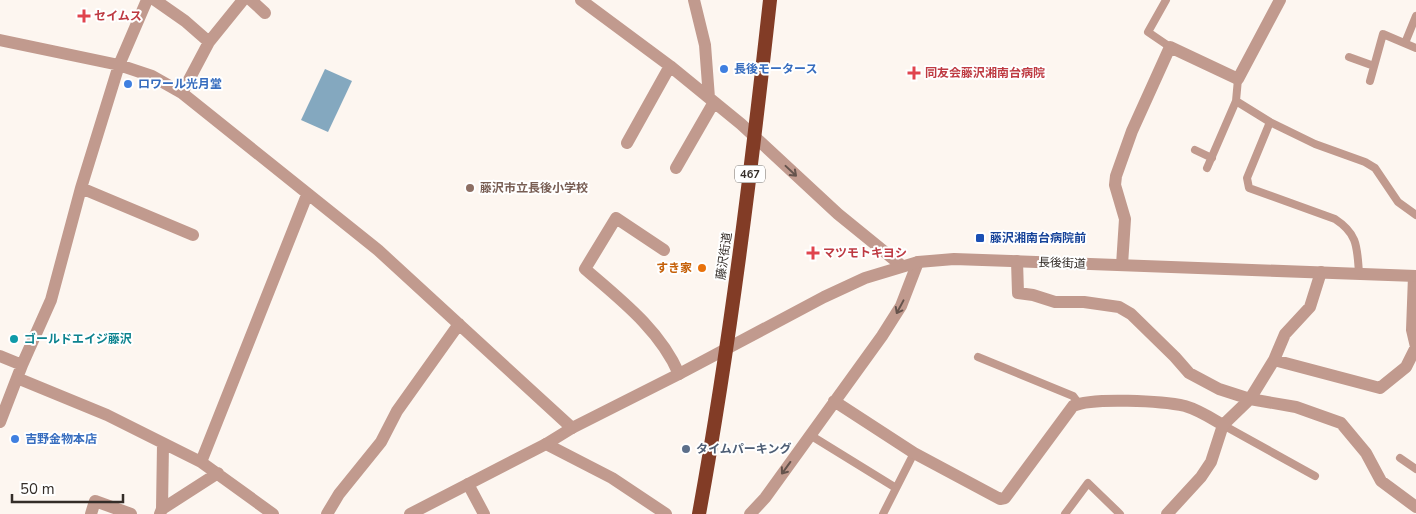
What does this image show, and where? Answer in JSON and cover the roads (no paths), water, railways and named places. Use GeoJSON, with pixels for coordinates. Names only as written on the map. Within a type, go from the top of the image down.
{"type":"FeatureCollection","features":[{"type":"Feature","properties":{"kind":"highway","name":"藤沢街道"},"geometry":{"type":"LineString","coordinates":[[699,514],[727,348],[755,138],[770,0]]}},
{"type":"Feature","properties":{"kind":"street"},"geometry":{"type":"LineString","coordinates":[[0,422],[22,365],[51,300],[81,188],[119,65],[147,0]]}},
{"type":"Feature","properties":{"kind":"street"},"geometry":{"type":"LineString","coordinates":[[155,0],[185,21],[209,42]]}},
{"type":"Feature","properties":{"kind":"street"},"geometry":{"type":"LineString","coordinates":[[182,93],[209,42],[243,0]]}},
{"type":"Feature","properties":{"kind":"street"},"geometry":{"type":"LineString","coordinates":[[251,0],[265,13]]}},
{"type":"Feature","properties":{"kind":"street"},"geometry":{"type":"LineString","coordinates":[[581,0],[670,66],[741,124],[838,214],[902,266]]}},
{"type":"Feature","properties":{"kind":"street"},"geometry":{"type":"LineString","coordinates":[[676,168],[711,100],[705,45],[694,0]]}},
{"type":"Feature","properties":{"kind":"street"},"geometry":{"type":"LineString","coordinates":[[1122,265],[1124,219],[1115,185],[1116,176],[1132,131],[1170,47],[1238,79],[1280,0]]}},
{"type":"Feature","properties":{"kind":"street"},"geometry":{"type":"LineString","coordinates":[[0,40],[119,65],[152,76],[182,93],[378,250],[572,428]]}},
{"type":"Feature","properties":{"kind":"street"},"geometry":{"type":"LineString","coordinates":[[627,143],[670,66]]}},
{"type":"Feature","properties":{"kind":"street"},"geometry":{"type":"LineString","coordinates":[[81,188],[193,235]]}},
{"type":"Feature","properties":{"kind":"street"},"geometry":{"type":"LineString","coordinates":[[201,462],[307,195]]}},
{"type":"Feature","properties":{"kind":"street"},"geometry":{"type":"LineString","coordinates":[[664,250],[616,218],[586,269],[642,320],[671,356],[679,374]]}},
{"type":"Feature","properties":{"kind":"street","name":"長後街道"},"geometry":{"type":"LineString","coordinates":[[410,514],[546,444],[572,428],[865,278],[918,262],[954,259],[1415,276]]}},
{"type":"Feature","properties":{"kind":"street"},"geometry":{"type":"LineString","coordinates":[[1017,261],[1018,293],[1033,295],[1055,302],[1084,302],[1119,307],[1131,314],[1189,373],[1219,389],[1250,399],[1296,407],[1341,423],[1366,453],[1381,481],[1412,509]]}},
{"type":"Feature","properties":{"kind":"street"},"geometry":{"type":"LineString","coordinates":[[750,514],[765,498],[902,306],[918,262]]}},
{"type":"Feature","properties":{"kind":"street"},"geometry":{"type":"LineString","coordinates":[[1167,514],[1201,477],[1211,462],[1223,425],[1250,399],[1274,360],[1285,334],[1310,306],[1321,272]]}},
{"type":"Feature","properties":{"kind":"street"},"geometry":{"type":"LineString","coordinates":[[1274,360],[1380,388],[1406,367],[1416,347],[1412,330],[1415,276]]}},
{"type":"Feature","properties":{"kind":"street"},"geometry":{"type":"LineString","coordinates":[[328,514],[339,494],[382,442],[397,411],[459,324]]}},
{"type":"Feature","properties":{"kind":"street"},"geometry":{"type":"LineString","coordinates":[[0,356],[22,365]]}},
{"type":"Feature","properties":{"kind":"street"},"geometry":{"type":"LineString","coordinates":[[17,378],[107,415],[201,462],[273,514]]}},
{"type":"Feature","properties":{"kind":"street"},"geometry":{"type":"LineString","coordinates":[[834,401],[914,453],[1000,499],[1004,498],[1073,406],[1078,404],[1109,401],[1162,402],[1185,406],[1199,411],[1223,425]]}},
{"type":"Feature","properties":{"kind":"street"},"geometry":{"type":"LineString","coordinates":[[161,511],[163,444]]}},
{"type":"Feature","properties":{"kind":"street"},"geometry":{"type":"LineString","coordinates":[[546,444],[612,478],[666,514]]}},
{"type":"Feature","properties":{"kind":"street"},"geometry":{"type":"LineString","coordinates":[[161,511],[218,473]]}},
{"type":"Feature","properties":{"kind":"street"},"geometry":{"type":"LineString","coordinates":[[468,484],[484,514]]}},
{"type":"Feature","properties":{"kind":"street"},"geometry":{"type":"LineString","coordinates":[[91,514],[95,501],[131,514]]}},
{"type":"Feature","properties":{"kind":"lane"},"geometry":{"type":"LineString","coordinates":[[1166,0],[1148,32],[1170,47]]}},
{"type":"Feature","properties":{"kind":"lane"},"geometry":{"type":"LineString","coordinates":[[1406,43],[1416,16]]}},
{"type":"Feature","properties":{"kind":"lane"},"geometry":{"type":"LineString","coordinates":[[1370,81],[1383,34],[1416,48]]}},
{"type":"Feature","properties":{"kind":"lane"},"geometry":{"type":"LineString","coordinates":[[1349,57],[1374,66]]}},
{"type":"Feature","properties":{"kind":"lane"},"geometry":{"type":"LineString","coordinates":[[1207,168],[1236,101],[1238,79]]}},
{"type":"Feature","properties":{"kind":"lane"},"geometry":{"type":"LineString","coordinates":[[1236,101],[1270,122],[1315,144],[1365,162],[1375,168],[1398,202],[1416,215]]}},
{"type":"Feature","properties":{"kind":"lane"},"geometry":{"type":"LineString","coordinates":[[1270,122],[1247,178],[1249,188],[1335,219],[1346,226],[1354,237],[1358,250],[1359,273]]}},
{"type":"Feature","properties":{"kind":"lane"},"geometry":{"type":"LineString","coordinates":[[1195,150],[1212,158]]}},
{"type":"Feature","properties":{"kind":"lane"},"geometry":{"type":"LineString","coordinates":[[978,357],[1073,396],[1078,404]]}},
{"type":"Feature","properties":{"kind":"lane"},"geometry":{"type":"LineString","coordinates":[[1223,425],[1315,476]]}},
{"type":"Feature","properties":{"kind":"lane"},"geometry":{"type":"LineString","coordinates":[[810,435],[896,488]]}},
{"type":"Feature","properties":{"kind":"lane"},"geometry":{"type":"LineString","coordinates":[[883,514],[914,453]]}},
{"type":"Feature","properties":{"kind":"lane"},"geometry":{"type":"LineString","coordinates":[[1400,458],[1416,469]]}},
{"type":"Feature","properties":{"kind":"lane"},"geometry":{"type":"LineString","coordinates":[[1065,514],[1088,483],[1120,514]]}},
{"type":"Feature","properties":{"kind":"water"},"geometry":{"type":"Polygon","coordinates":[[[325,69],[352,81],[328,132],[301,120],[325,69]]]}},
{"type":"Feature","properties":{"kind":"place","name":"セイムス"},"geometry":{"type":"Point","coordinates":[84,16]}},
{"type":"Feature","properties":{"kind":"place","name":"長後モータース"},"geometry":{"type":"Point","coordinates":[724,69]}},
{"type":"Feature","properties":{"kind":"place","name":"同友会藤沢湘南台病院"},"geometry":{"type":"Point","coordinates":[914,73]}},
{"type":"Feature","properties":{"kind":"place","name":"ロワール光月堂"},"geometry":{"type":"Point","coordinates":[128,84]}},
{"type":"Feature","properties":{"kind":"place","name":"藤沢市立長後小学校"},"geometry":{"type":"Point","coordinates":[470,188]}},
{"type":"Feature","properties":{"kind":"place","name":"藤沢湘南台病院前"},"geometry":{"type":"Point","coordinates":[980,238]}},
{"type":"Feature","properties":{"kind":"place","name":"マツモトキヨシ"},"geometry":{"type":"Point","coordinates":[813,253]}},
{"type":"Feature","properties":{"kind":"place","name":"すき家"},"geometry":{"type":"Point","coordinates":[702,268]}},
{"type":"Feature","properties":{"kind":"place","name":"ゴールドエイジ藤沢"},"geometry":{"type":"Point","coordinates":[14,339]}},
{"type":"Feature","properties":{"kind":"place","name":"吉野金物本店"},"geometry":{"type":"Point","coordinates":[15,439]}},
{"type":"Feature","properties":{"kind":"place","name":"タイムパーキング"},"geometry":{"type":"Point","coordinates":[686,449]}}]}
